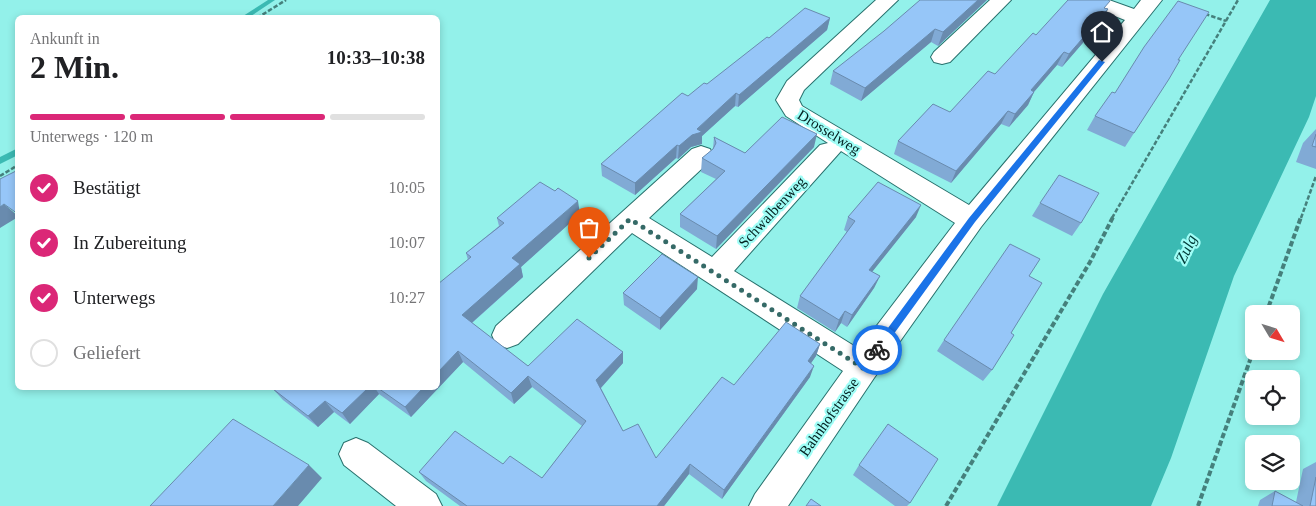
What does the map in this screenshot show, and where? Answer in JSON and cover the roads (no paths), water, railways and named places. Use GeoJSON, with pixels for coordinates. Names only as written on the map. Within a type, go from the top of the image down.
{"type":"FeatureCollection","features":[{"type":"Feature","properties":{"kind":"street","name":"Drosselweg"},"geometry":{"type":"LineString","coordinates":[[888,0],[794,86],[787,100],[794,112],[972,220]]}},
{"type":"Feature","properties":{"kind":"street"},"geometry":{"type":"LineString","coordinates":[[942,57],[1001,0]]}},
{"type":"Feature","properties":{"kind":"street"},"geometry":{"type":"LineString","coordinates":[[1091,0],[1145,9]]}},
{"type":"Feature","properties":{"kind":"street","name":"Bahnhofstrasse"},"geometry":{"type":"LineString","coordinates":[[767,506],[863,368],[972,220],[1145,9]]}},
{"type":"Feature","properties":{"kind":"street","name":"Schwalbenweg"},"geometry":{"type":"LineString","coordinates":[[716,273],[829,151]]}},
{"type":"Feature","properties":{"kind":"street"},"geometry":{"type":"LineString","coordinates":[[507,335],[701,155]]}},
{"type":"Feature","properties":{"kind":"street"},"geometry":{"type":"LineString","coordinates":[[630,219],[863,368]]}},
{"type":"Feature","properties":{"kind":"street"},"geometry":{"type":"LineString","coordinates":[[356,454],[424,506]]}},
{"type":"Feature","properties":{"kind":"water","name":"Zulg"},"geometry":{"type":"Polygon","coordinates":[[[1270,0],[1316,0],[1316,96],[1309,117],[1234,276],[1171,458],[1151,506],[997,506],[1103,294],[1270,0]]]}},
{"type":"Feature","properties":{"kind":"waterway"},"geometry":{"type":"LineString","coordinates":[[248,15],[272,0]]}},
{"type":"Feature","properties":{"kind":"waterway"},"geometry":{"type":"LineString","coordinates":[[0,161],[15,153]]}}]}
